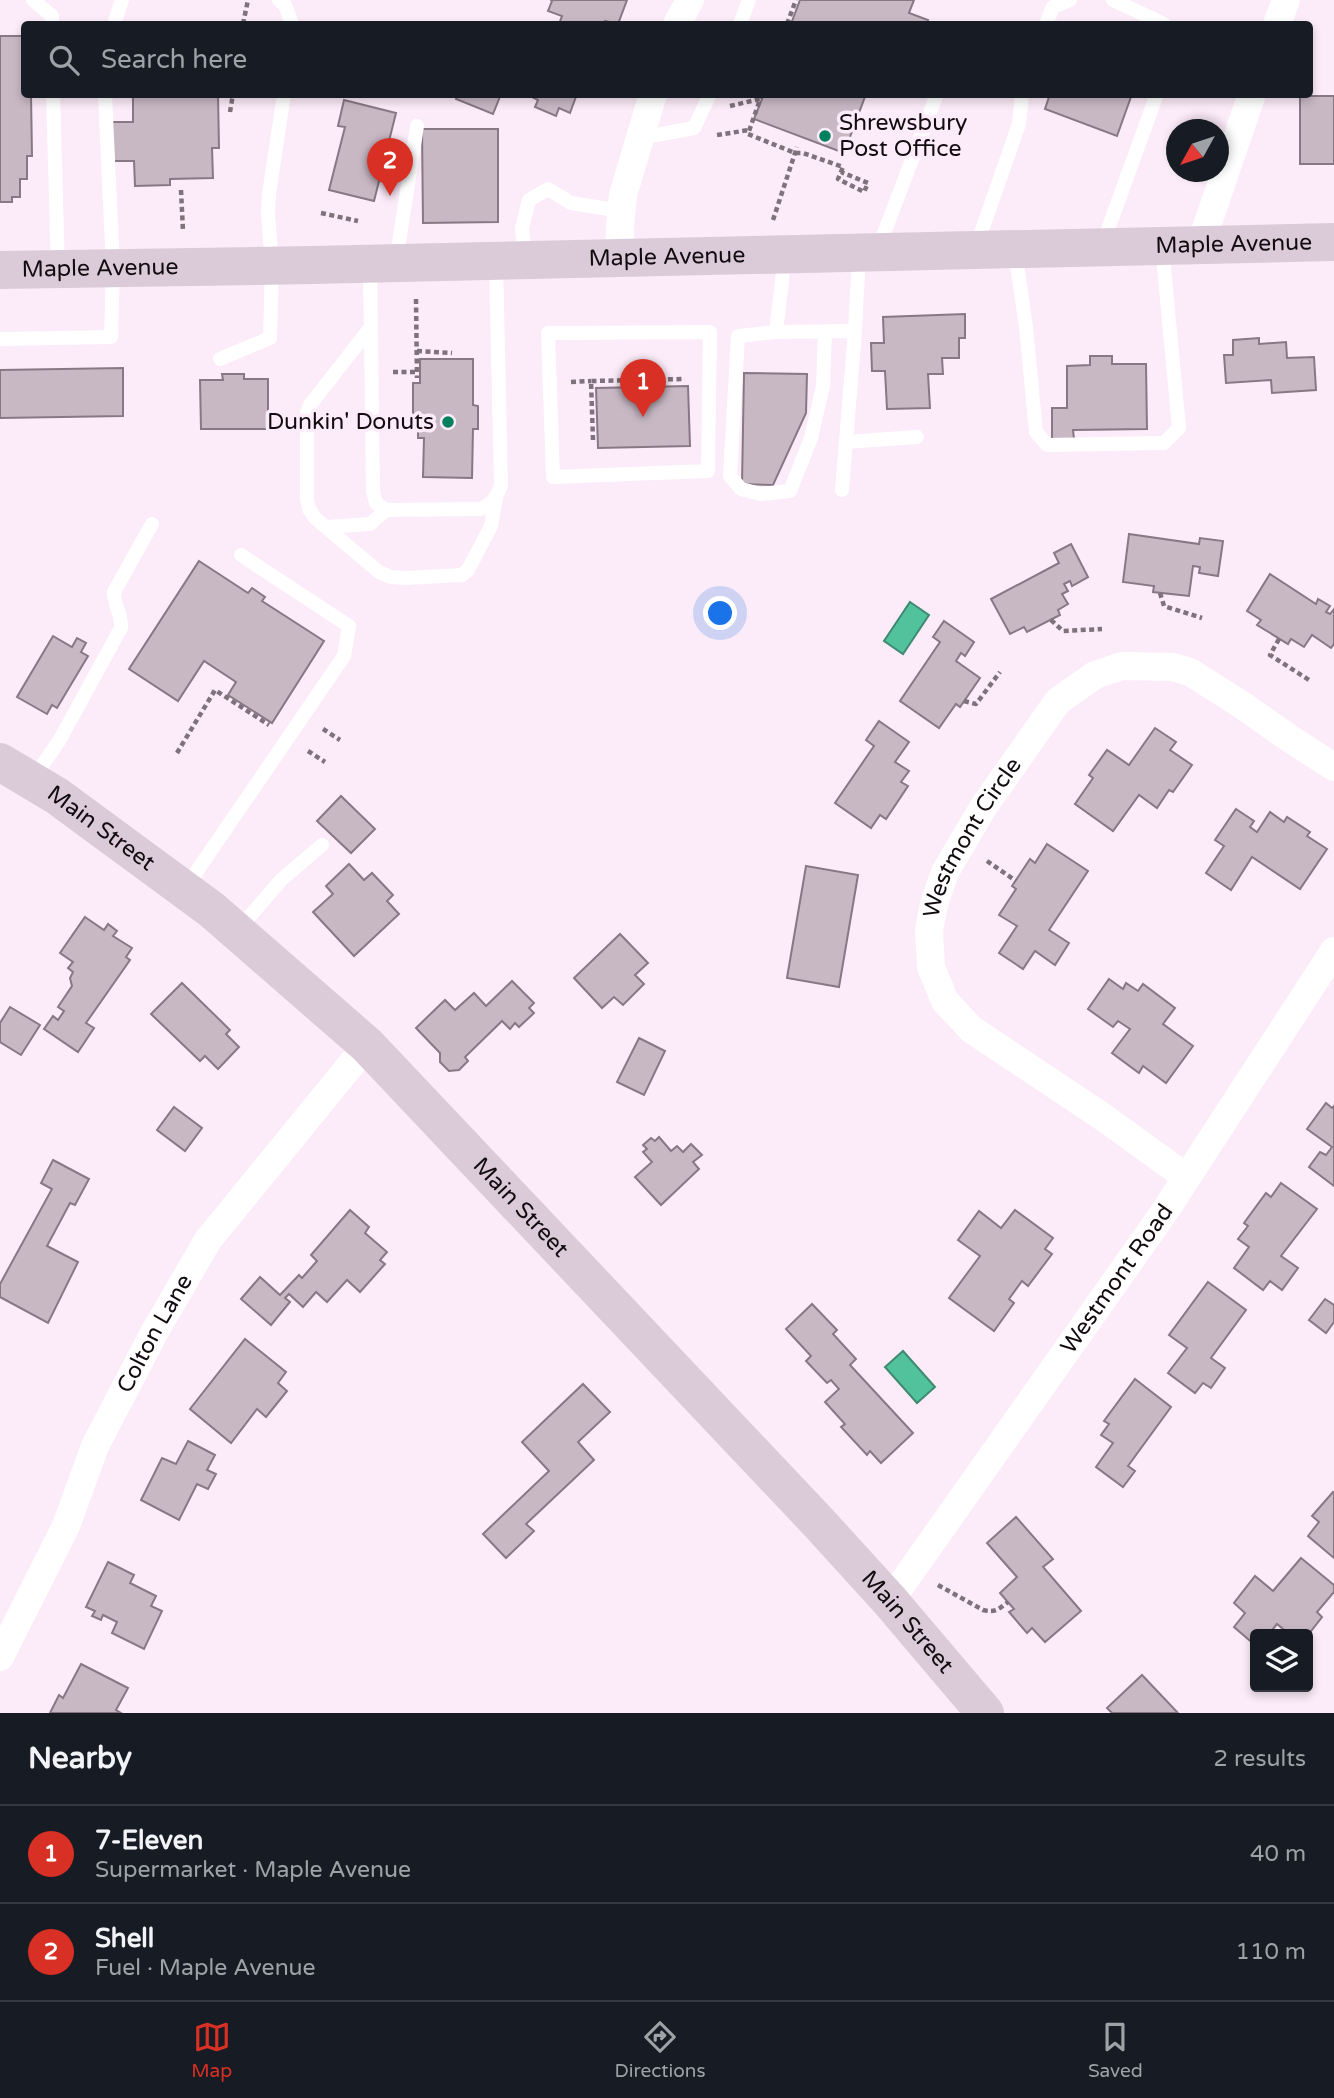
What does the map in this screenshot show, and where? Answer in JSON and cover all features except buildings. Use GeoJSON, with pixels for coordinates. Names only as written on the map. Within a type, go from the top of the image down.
{"type":"FeatureCollection","features":[{"type":"Feature","properties":{"kind":"main road","name":"Maple Avenue"},"geometry":{"type":"LineString","coordinates":[[0,270],[620,258],[778,240],[868,253],[1334,242]]}},
{"type":"Feature","properties":{"kind":"main road","name":"Main Street"},"geometry":{"type":"LineString","coordinates":[[16,772],[57,796],[212,910],[367,1045],[743,1441],[890,1601],[985,1713]]}},
{"type":"Feature","properties":{"kind":"street"},"geometry":{"type":"LineString","coordinates":[[679,21],[690,0]]}},
{"type":"Feature","properties":{"kind":"street"},"geometry":{"type":"LineString","coordinates":[[1279,21],[1286,0]]}},
{"type":"Feature","properties":{"kind":"street"},"geometry":{"type":"LineString","coordinates":[[620,258],[624,195],[652,98]]}},
{"type":"Feature","properties":{"kind":"street"},"geometry":{"type":"LineString","coordinates":[[1200,246],[1251,98]]}},
{"type":"Feature","properties":{"kind":"street","name":"Westmont Circle"},"geometry":{"type":"LineString","coordinates":[[1186,1177],[1103,1117],[971,1029],[946,1001],[931,967],[929,930],[945,872],[984,806],[1058,701],[1096,675],[1122,666],[1173,667],[1190,672],[1334,767]]}},
{"type":"Feature","properties":{"kind":"street","name":"Westmont Road"},"geometry":{"type":"LineString","coordinates":[[890,1601],[1165,1211],[1334,951]]}},
{"type":"Feature","properties":{"kind":"street","name":"Colton Lane"},"geometry":{"type":"LineString","coordinates":[[0,1657],[66,1526],[95,1446],[154,1333],[208,1240],[367,1045]]}},
{"type":"Feature","properties":{"kind":"lane"},"geometry":{"type":"LineString","coordinates":[[33,0],[52,16],[52,21]]}},
{"type":"Feature","properties":{"kind":"lane"},"geometry":{"type":"LineString","coordinates":[[115,21],[122,0]]}},
{"type":"Feature","properties":{"kind":"lane"},"geometry":{"type":"LineString","coordinates":[[279,0],[285,5],[291,21]]}},
{"type":"Feature","properties":{"kind":"lane"},"geometry":{"type":"LineString","coordinates":[[741,21],[749,0]]}},
{"type":"Feature","properties":{"kind":"lane"},"geometry":{"type":"LineString","coordinates":[[1047,21],[1053,7],[1070,0]]}},
{"type":"Feature","properties":{"kind":"lane"},"geometry":{"type":"LineString","coordinates":[[1113,0],[1158,21]]}},
{"type":"Feature","properties":{"kind":"lane"},"geometry":{"type":"LineString","coordinates":[[54,98],[58,269]]}},
{"type":"Feature","properties":{"kind":"lane"},"geometry":{"type":"LineString","coordinates":[[0,339],[111,337],[113,268],[105,98]]}},
{"type":"Feature","properties":{"kind":"lane"},"geometry":{"type":"LineString","coordinates":[[220,359],[270,338],[272,265],[269,194],[283,98]]}},
{"type":"Feature","properties":{"kind":"lane"},"geometry":{"type":"LineString","coordinates":[[640,138],[694,128],[708,98]]}},
{"type":"Feature","properties":{"kind":"lane"},"geometry":{"type":"LineString","coordinates":[[842,490],[855,331],[868,253],[935,98]]}},
{"type":"Feature","properties":{"kind":"lane"},"geometry":{"type":"LineString","coordinates":[[974,251],[1019,124],[1022,98]]}},
{"type":"Feature","properties":{"kind":"lane"},"geometry":{"type":"LineString","coordinates":[[1101,248],[1156,98]]}},
{"type":"Feature","properties":{"kind":"lane"},"geometry":{"type":"LineString","coordinates":[[417,126],[370,328],[373,491],[376,503],[386,510],[481,509],[491,504],[497,496]]}},
{"type":"Feature","properties":{"kind":"lane"},"geometry":{"type":"LineString","coordinates":[[370,328],[310,405],[307,413],[307,499],[310,509],[315,518],[379,572],[391,577],[462,575],[468,570],[491,526],[501,485],[511,260],[529,200],[548,189],[571,203],[621,211]]}},
{"type":"Feature","properties":{"kind":"lane"},"geometry":{"type":"LineString","coordinates":[[776,332],[778,240]]}},
{"type":"Feature","properties":{"kind":"lane"},"geometry":{"type":"LineString","coordinates":[[1014,250],[1026,327],[1036,432],[1047,444],[1164,443],[1178,428],[1162,246]]}},
{"type":"Feature","properties":{"kind":"lane"},"geometry":{"type":"LineString","coordinates":[[825,332],[823,386],[811,438],[790,491],[761,494],[741,489],[730,476],[738,336],[776,332],[855,331]]}},
{"type":"Feature","properties":{"kind":"lane"},"geometry":{"type":"LineString","coordinates":[[680,332],[710,332],[708,471],[554,477],[548,333],[680,332]]}},
{"type":"Feature","properties":{"kind":"lane"},"geometry":{"type":"LineString","coordinates":[[846,442],[917,437]]}},
{"type":"Feature","properties":{"kind":"lane"},"geometry":{"type":"LineString","coordinates":[[326,527],[369,524],[386,510]]}},
{"type":"Feature","properties":{"kind":"lane"},"geometry":{"type":"LineString","coordinates":[[16,772],[59,741],[121,628],[122,616],[114,605],[114,592],[152,524]]}},
{"type":"Feature","properties":{"kind":"lane"},"geometry":{"type":"LineString","coordinates":[[183,891],[344,656],[349,626],[241,555]]}},
{"type":"Feature","properties":{"kind":"lane"},"geometry":{"type":"LineString","coordinates":[[237,931],[281,880],[322,845]]}},
{"type":"Feature","properties":{"kind":"path"},"geometry":{"type":"LineString","coordinates":[[244,21],[248,0]]}},
{"type":"Feature","properties":{"kind":"path"},"geometry":{"type":"LineString","coordinates":[[788,21],[796,0]]}},
{"type":"Feature","properties":{"kind":"path"},"geometry":{"type":"LineString","coordinates":[[230,112],[232,98]]}},
{"type":"Feature","properties":{"kind":"path"},"geometry":{"type":"LineString","coordinates":[[761,98],[748,134],[795,153],[803,153],[843,167],[838,179],[864,192],[868,183],[841,172]]}},
{"type":"Feature","properties":{"kind":"path"},"geometry":{"type":"LineString","coordinates":[[716,135],[749,130]]}},
{"type":"Feature","properties":{"kind":"path"},"geometry":{"type":"LineString","coordinates":[[778,240],[797,147]]}},
{"type":"Feature","properties":{"kind":"path"},"geometry":{"type":"LineString","coordinates":[[321,213],[358,221]]}},
{"type":"Feature","properties":{"kind":"path"},"geometry":{"type":"LineString","coordinates":[[416,298],[417,378]]}},
{"type":"Feature","properties":{"kind":"path"},"geometry":{"type":"LineString","coordinates":[[417,351],[452,353]]}},
{"type":"Feature","properties":{"kind":"path"},"geometry":{"type":"LineString","coordinates":[[593,440],[591,381],[687,379]]}},
{"type":"Feature","properties":{"kind":"path"},"geometry":{"type":"LineString","coordinates":[[1160,593],[1164,606],[1202,618]]}},
{"type":"Feature","properties":{"kind":"path"},"geometry":{"type":"LineString","coordinates":[[1051,620],[1063,631],[1102,629]]}},
{"type":"Feature","properties":{"kind":"path"},"geometry":{"type":"LineString","coordinates":[[1279,639],[1270,655],[1308,680]]}},
{"type":"Feature","properties":{"kind":"path"},"geometry":{"type":"LineString","coordinates":[[964,701],[976,704],[1000,672]]}},
{"type":"Feature","properties":{"kind":"path"},"geometry":{"type":"LineString","coordinates":[[177,753],[215,690],[272,727]]}},
{"type":"Feature","properties":{"kind":"path"},"geometry":{"type":"LineString","coordinates":[[301,747],[325,762]]}},
{"type":"Feature","properties":{"kind":"path"},"geometry":{"type":"LineString","coordinates":[[931,1581],[990,1612],[998,1611],[1008,1602]]}},
{"type":"Feature","properties":{"kind":"shaded area"},"geometry":{"type":"Polygon","coordinates":[[[910,602],[929,615],[903,654],[884,641],[910,602]]]}},
{"type":"Feature","properties":{"kind":"shaded area"},"geometry":{"type":"Polygon","coordinates":[[[903,1351],[935,1387],[917,1403],[885,1367],[903,1351]]]}},
{"type":"Feature","properties":{"kind":"place","name":"Shrewsbury Post Office"},"geometry":{"type":"Point","coordinates":[825,136]}},
{"type":"Feature","properties":{"kind":"place","name":"Shell"},"geometry":{"type":"Point","coordinates":[390,196]}},
{"type":"Feature","properties":{"kind":"place","name":"7-Eleven"},"geometry":{"type":"Point","coordinates":[643,417]}},
{"type":"Feature","properties":{"kind":"place","name":"Dunkin' Donuts"},"geometry":{"type":"Point","coordinates":[448,422]}}]}
